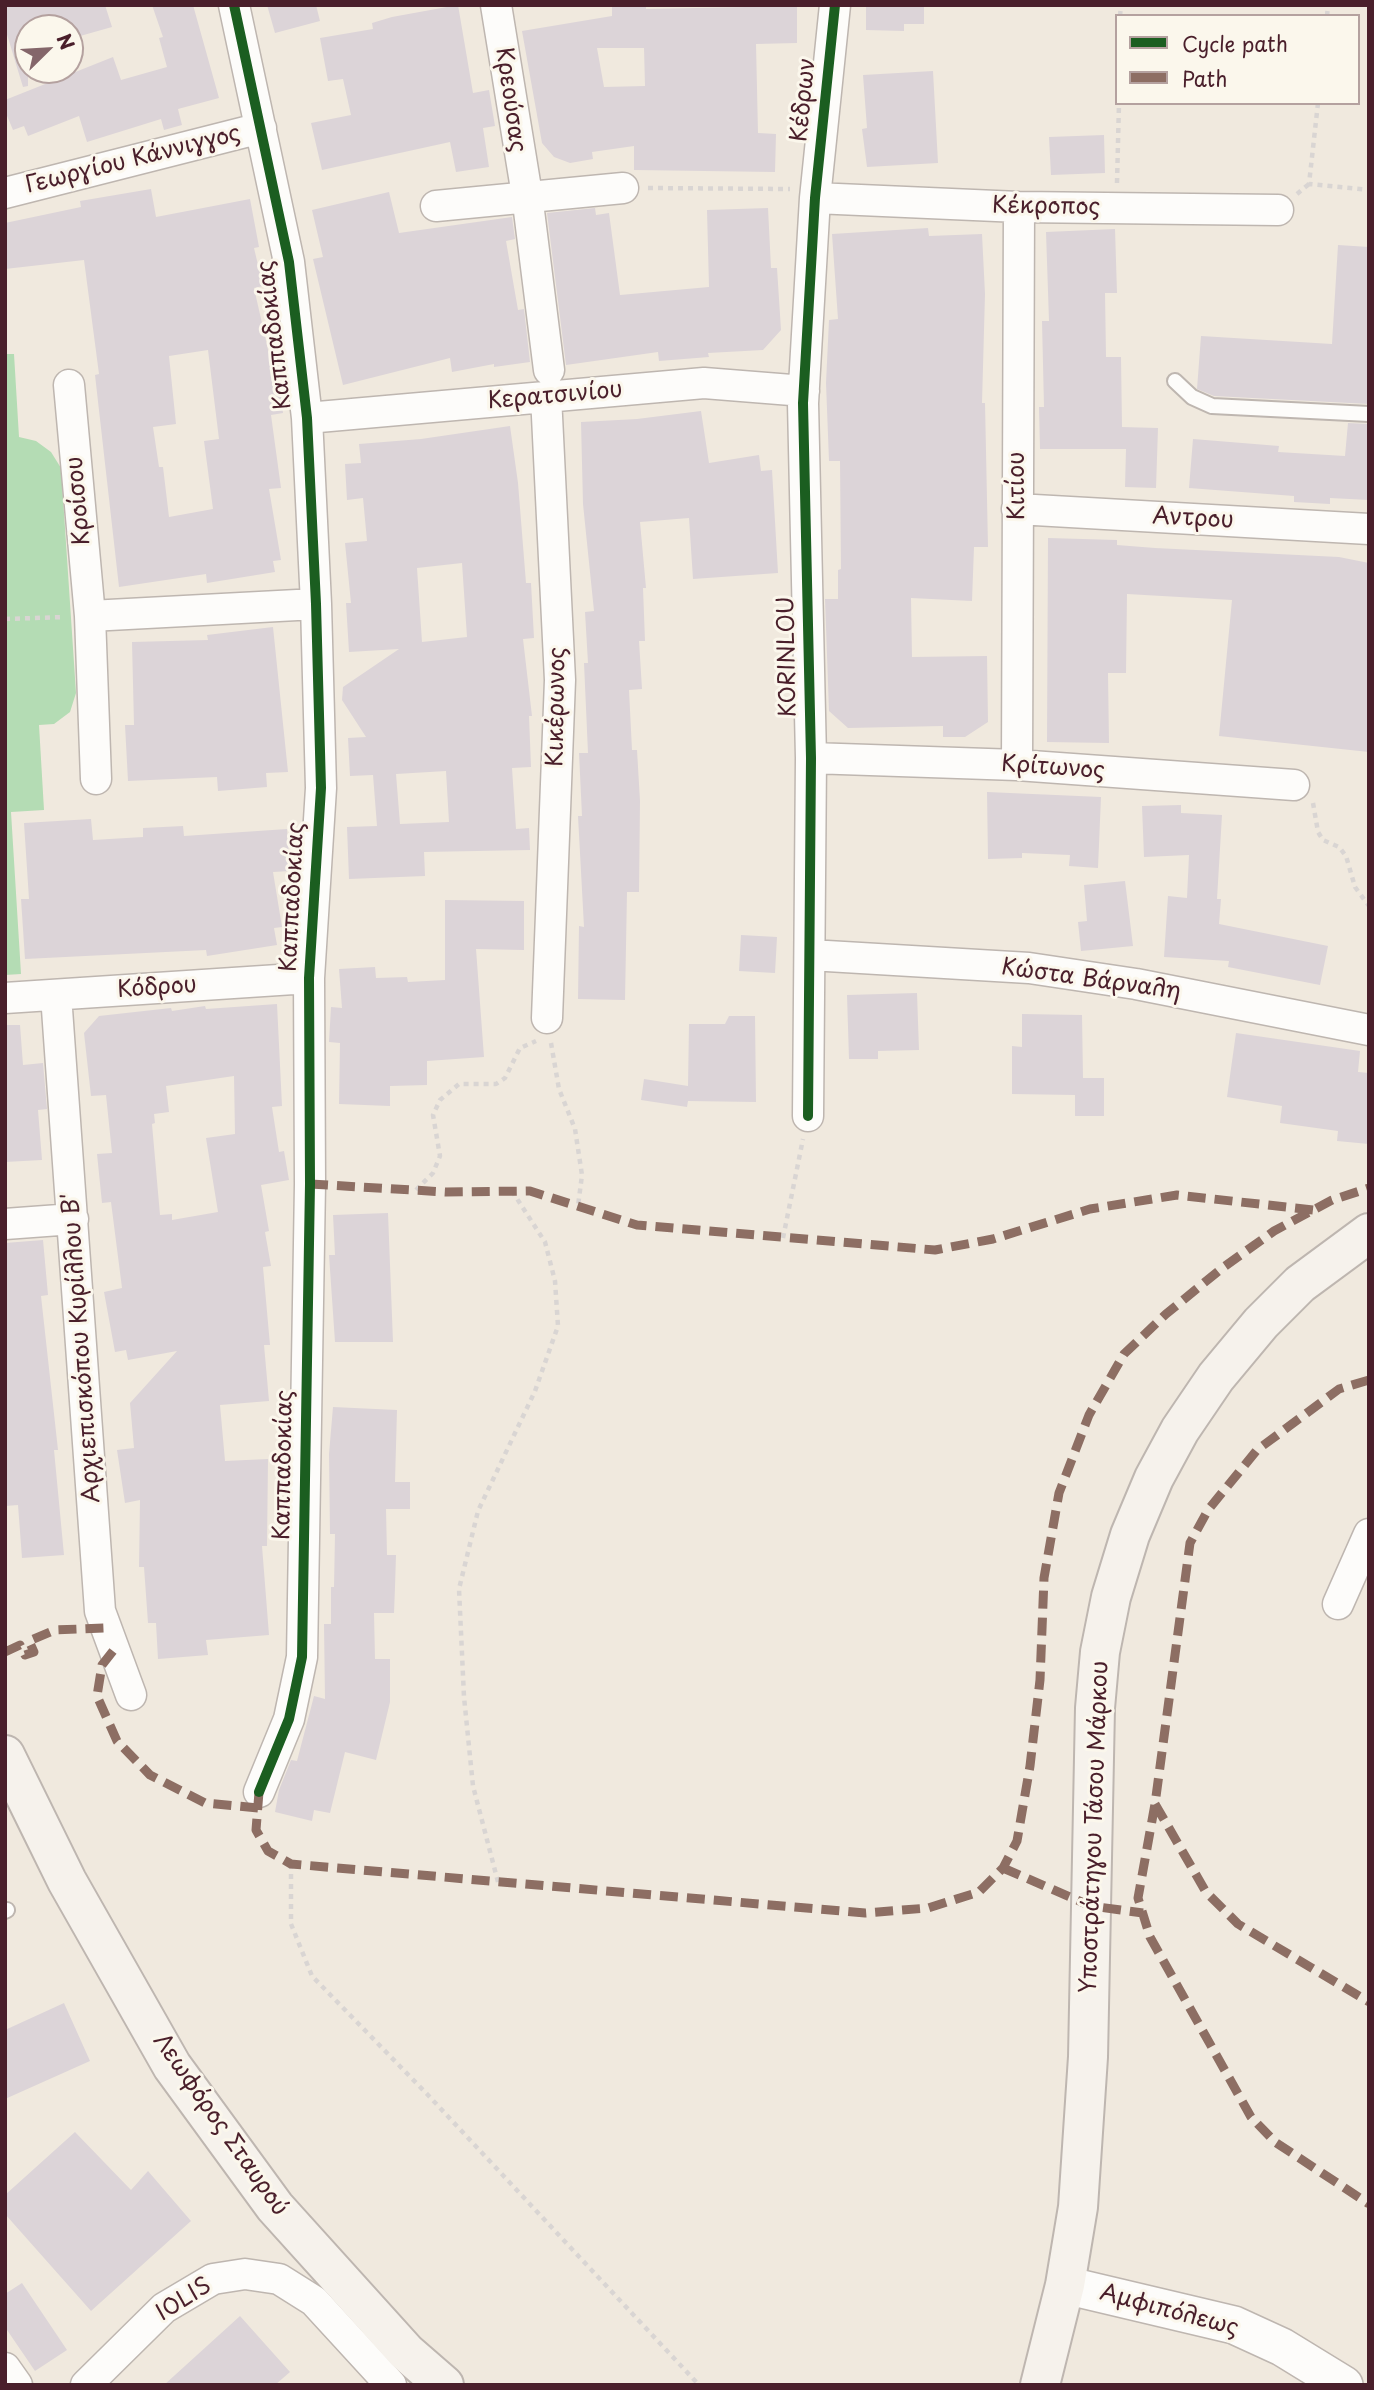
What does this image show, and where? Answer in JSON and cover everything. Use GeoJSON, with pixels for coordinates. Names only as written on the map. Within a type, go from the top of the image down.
{"type":"FeatureCollection","features":[{"type":"Feature","properties":{"kind":"main road","name":"Υποστράτηγου Τάσου Μάρκου"},"geometry":{"type":"LineString","coordinates":[[1040,2385],[1065,2286],[1078,2207],[1088,2056],[1095,1708],[1100,1652],[1111,1597],[1130,1535],[1154,1478],[1180,1430],[1216,1377],[1261,1323],[1300,1284],[1369,1233]]}},
{"type":"Feature","properties":{"kind":"main road","name":"Λεωφόρος Σταυρού"},"geometry":{"type":"LineString","coordinates":[[5,1755],[67,1881],[172,2066],[275,2207],[406,2352],[444,2385]]}},
{"type":"Feature","properties":{"kind":"street","name":"Καππαδοκίας"},"geometry":{"type":"LineString","coordinates":[[234,5],[289,262],[307,418],[317,604],[320,788],[309,978],[310,1184],[302,1657],[289,1719],[259,1792]]}},
{"type":"Feature","properties":{"kind":"street","name":"Κρεούσας"},"geometry":{"type":"LineString","coordinates":[[496,5],[527,195],[548,383]]}},
{"type":"Feature","properties":{"kind":"street","name":"Κέδρων"},"geometry":{"type":"LineString","coordinates":[[815,194],[835,5]]}},
{"type":"Feature","properties":{"kind":"street","name":"Γεωργίου Κάννιγγος"},"geometry":{"type":"LineString","coordinates":[[5,193],[261,128]]}},
{"type":"Feature","properties":{"kind":"street"},"geometry":{"type":"LineString","coordinates":[[436,206],[527,195],[623,188]]}},
{"type":"Feature","properties":{"kind":"street","name":"Κέκροπος"},"geometry":{"type":"LineString","coordinates":[[815,194],[1019,208],[1278,210]]}},
{"type":"Feature","properties":{"kind":"street","name":"KORINLOU"},"geometry":{"type":"LineString","coordinates":[[808,1116],[811,758],[804,391],[815,194]]}},
{"type":"Feature","properties":{"kind":"street","name":"Κιτίου"},"geometry":{"type":"LineString","coordinates":[[1017,765],[1019,208]]}},
{"type":"Feature","properties":{"kind":"street","name":"Κερατσινίου"},"geometry":{"type":"LineString","coordinates":[[307,418],[548,383],[704,383],[804,391]]}},
{"type":"Feature","properties":{"kind":"street","name":"Κικέρωνος"},"geometry":{"type":"LineString","coordinates":[[547,1018],[560,680],[548,383]]}},
{"type":"Feature","properties":{"kind":"street","name":"Κροίσου"},"geometry":{"type":"LineString","coordinates":[[69,385],[90,616],[96,779]]}},
{"type":"Feature","properties":{"kind":"street","name":"Αντρου"},"geometry":{"type":"LineString","coordinates":[[1017,509],[1369,529]]}},
{"type":"Feature","properties":{"kind":"street"},"geometry":{"type":"LineString","coordinates":[[90,616],[317,604]]}},
{"type":"Feature","properties":{"kind":"street","name":"Κρίτωνος"},"geometry":{"type":"LineString","coordinates":[[811,758],[1017,765],[1294,785]]}},
{"type":"Feature","properties":{"kind":"street","name":"Κώστα Βάρναλη"},"geometry":{"type":"LineString","coordinates":[[810,955],[1029,968],[1136,984],[1369,1030]]}},
{"type":"Feature","properties":{"kind":"street","name":"Κόδρου"},"geometry":{"type":"LineString","coordinates":[[5,998],[309,978]]}},
{"type":"Feature","properties":{"kind":"street","name":"Αρχιεπισκόπου Κυρίλλου Β'"},"geometry":{"type":"LineString","coordinates":[[56,995],[100,1611],[131,1695]]}},
{"type":"Feature","properties":{"kind":"street"},"geometry":{"type":"LineString","coordinates":[[5,1224],[73,1219]]}},
{"type":"Feature","properties":{"kind":"street"},"geometry":{"type":"LineString","coordinates":[[1338,1604],[1369,1534]]}},
{"type":"Feature","properties":{"kind":"street","name":"IOLIS"},"geometry":{"type":"LineString","coordinates":[[86,2385],[164,2308],[213,2280],[245,2274],[279,2279],[314,2301],[391,2385]]}},
{"type":"Feature","properties":{"kind":"street","name":"Αμφιπόλεως"},"geometry":{"type":"LineString","coordinates":[[1065,2286],[1234,2325],[1282,2347],[1344,2385]]}},
{"type":"Feature","properties":{"kind":"street"},"geometry":{"type":"LineString","coordinates":[[5,2368],[17,2385]]}},
{"type":"Feature","properties":{"kind":"lane"},"geometry":{"type":"LineString","coordinates":[[1175,381],[1192,397],[1212,406],[1369,414]]}},
{"type":"Feature","properties":{"kind":"path"},"geometry":{"type":"LineString","coordinates":[[1117,208],[1119,105]]}},
{"type":"Feature","properties":{"kind":"path"},"geometry":{"type":"LineString","coordinates":[[1318,105],[1310,184],[1369,190]]}},
{"type":"Feature","properties":{"kind":"path"},"geometry":{"type":"LineString","coordinates":[[623,188],[815,194]]}},
{"type":"Feature","properties":{"kind":"path"},"geometry":{"type":"LineString","coordinates":[[5,619],[90,616]]}},
{"type":"Feature","properties":{"kind":"path"},"geometry":{"type":"LineString","coordinates":[[1294,785],[1312,798],[1318,832],[1323,840],[1339,847],[1346,856],[1355,887],[1369,906]]}},
{"type":"Feature","properties":{"kind":"path"},"geometry":{"type":"LineString","coordinates":[[416,1190],[433,1173],[440,1156],[433,1115],[440,1100],[459,1084],[496,1084],[505,1078],[520,1048],[537,1040],[547,1018]]}},
{"type":"Feature","properties":{"kind":"path"},"geometry":{"type":"LineString","coordinates":[[547,1018],[559,1089],[576,1141],[582,1175],[578,1206]]}},
{"type":"Feature","properties":{"kind":"path"},"geometry":{"type":"LineString","coordinates":[[783,1238],[808,1116]]}},
{"type":"Feature","properties":{"kind":"path"},"geometry":{"type":"LineString","coordinates":[[498,1882],[473,1786],[464,1697],[459,1590],[478,1511],[536,1391],[558,1326],[555,1281],[545,1242],[512,1191]]}},
{"type":"Feature","properties":{"kind":"path"},"geometry":{"type":"LineString","coordinates":[[290,1864],[291,1924],[312,1976],[427,2094],[699,2385]]}},
{"type":"Feature","properties":{"kind":"green space"},"geometry":{"type":"Polygon","coordinates":[[[5,354],[14,354],[19,437],[36,441],[51,452],[61,468],[76,693],[70,712],[54,724],[39,725],[44,810],[11,812],[21,974],[5,975],[5,354]]]}},
{"type":"Feature","properties":{"kind":"building"},"geometry":{"type":"Polygon","coordinates":[[[5,5],[105,5],[112,27],[84,35],[84,14],[14,14],[14,58],[5,28],[5,5]]]}},
{"type":"Feature","properties":{"kind":"building"},"geometry":{"type":"Polygon","coordinates":[[[152,5],[193,5],[219,98],[178,109],[182,125],[164,130],[161,119],[87,142],[79,116],[28,136],[24,126],[13,130],[5,111],[5,100],[45,84],[84,84],[84,69],[113,57],[121,80],[167,67],[159,38],[163,37],[152,5]]]}},
{"type":"Feature","properties":{"kind":"building"},"geometry":{"type":"Polygon","coordinates":[[[267,5],[316,5],[320,21],[275,33],[267,5]]]}},
{"type":"Feature","properties":{"kind":"building"},"geometry":{"type":"Polygon","coordinates":[[[458,5],[473,93],[489,90],[495,126],[483,128],[489,167],[456,172],[450,142],[322,170],[311,123],[351,115],[343,79],[328,81],[320,38],[373,29],[372,23],[392,17],[458,5]]]}},
{"type":"Feature","properties":{"kind":"building"},"geometry":{"type":"Polygon","coordinates":[[[612,5],[646,5],[646,9],[797,6],[797,43],[756,44],[758,133],[776,134],[775,172],[634,170],[634,146],[592,152],[593,159],[570,163],[554,157],[542,143],[522,31],[612,16],[612,5]],[[597,48],[604,87],[645,86],[644,48],[597,48]]]}},
{"type":"Feature","properties":{"kind":"building"},"geometry":{"type":"Polygon","coordinates":[[[866,5],[924,5],[924,24],[904,24],[904,31],[866,30],[866,5]]]}},
{"type":"Feature","properties":{"kind":"building"},"geometry":{"type":"Polygon","coordinates":[[[933,71],[938,163],[867,167],[862,129],[867,128],[863,75],[933,71]]]}},
{"type":"Feature","properties":{"kind":"building"},"geometry":{"type":"Polygon","coordinates":[[[1104,135],[1105,173],[1051,175],[1049,137],[1104,135]]]}},
{"type":"Feature","properties":{"kind":"building"},"geometry":{"type":"Polygon","coordinates":[[[151,189],[156,217],[250,199],[259,247],[254,248],[263,286],[254,288],[269,354],[275,353],[283,413],[271,415],[281,488],[269,489],[281,560],[273,561],[275,572],[207,583],[206,574],[119,587],[95,375],[99,374],[84,260],[5,269],[5,223],[81,207],[80,201],[151,189]],[[208,350],[169,356],[176,424],[153,427],[159,467],[163,467],[169,517],[213,509],[204,441],[219,439],[208,350]]]}},
{"type":"Feature","properties":{"kind":"building"},"geometry":{"type":"Polygon","coordinates":[[[389,192],[399,233],[512,217],[515,239],[506,241],[518,310],[524,309],[530,362],[494,367],[494,364],[452,372],[450,358],[343,385],[313,259],[323,257],[312,210],[389,192]]]}},
{"type":"Feature","properties":{"kind":"building"},"geometry":{"type":"Polygon","coordinates":[[[595,208],[596,215],[609,213],[620,295],[709,287],[707,210],[768,208],[771,268],[777,268],[781,330],[763,350],[708,353],[709,357],[659,361],[658,352],[566,365],[547,213],[595,208]]]}},
{"type":"Feature","properties":{"kind":"building"},"geometry":{"type":"Polygon","coordinates":[[[928,228],[929,236],[982,234],[985,294],[982,403],[985,403],[988,547],[974,547],[972,601],[911,598],[912,657],[987,656],[988,722],[965,737],[943,737],[943,726],[848,728],[829,711],[825,599],[838,599],[838,570],[841,569],[840,461],[829,461],[826,383],[829,320],[838,319],[832,234],[928,228]]]}},
{"type":"Feature","properties":{"kind":"building"},"geometry":{"type":"Polygon","coordinates":[[[1115,229],[1117,293],[1105,293],[1106,357],[1121,357],[1122,427],[1158,428],[1156,488],[1125,487],[1126,449],[1040,449],[1039,407],[1044,407],[1042,321],[1049,321],[1046,232],[1115,229]]]}},
{"type":"Feature","properties":{"kind":"building"},"geometry":{"type":"Polygon","coordinates":[[[1338,245],[1369,247],[1369,404],[1214,396],[1197,389],[1201,336],[1332,344],[1338,245]]]}},
{"type":"Feature","properties":{"kind":"building"},"geometry":{"type":"Polygon","coordinates":[[[701,411],[709,463],[759,455],[761,471],[772,470],[778,573],[693,579],[689,518],[640,522],[646,588],[643,588],[645,641],[639,641],[642,689],[629,690],[632,750],[637,750],[640,801],[639,892],[627,892],[625,1000],[578,999],[579,926],[584,927],[578,816],[582,816],[579,753],[588,753],[585,612],[594,611],[583,504],[581,422],[637,419],[701,411]]]}},
{"type":"Feature","properties":{"kind":"building"},"geometry":{"type":"Polygon","coordinates":[[[1348,423],[1369,424],[1369,500],[1330,498],[1330,504],[1294,502],[1294,496],[1189,488],[1193,439],[1279,446],[1278,452],[1345,456],[1348,423]]]}},
{"type":"Feature","properties":{"kind":"building"},"geometry":{"type":"Polygon","coordinates":[[[510,426],[518,483],[526,583],[531,583],[534,638],[523,639],[532,716],[529,716],[531,767],[512,768],[516,829],[529,828],[530,850],[424,852],[425,876],[349,879],[347,827],[377,826],[373,775],[350,776],[348,738],[366,737],[342,700],[343,687],[399,649],[349,652],[346,603],[351,603],[345,543],[367,541],[363,498],[347,500],[345,464],[361,463],[359,444],[421,439],[510,426]],[[462,563],[417,568],[422,642],[467,637],[462,563]],[[446,771],[396,774],[400,824],[449,822],[446,771]]]}},
{"type":"Feature","properties":{"kind":"building"},"geometry":{"type":"Polygon","coordinates":[[[1048,538],[1117,540],[1117,545],[1155,548],[1339,557],[1369,563],[1369,752],[1219,736],[1232,600],[1127,594],[1126,673],[1108,673],[1109,743],[1047,742],[1048,538]]]}},
{"type":"Feature","properties":{"kind":"building"},"geometry":{"type":"Polygon","coordinates":[[[273,627],[288,772],[266,773],[267,787],[218,791],[217,777],[128,781],[125,725],[134,725],[132,642],[208,640],[207,635],[273,627]]]}},
{"type":"Feature","properties":{"kind":"building"},"geometry":{"type":"Polygon","coordinates":[[[987,792],[1101,797],[1098,868],[1069,866],[1070,855],[1022,853],[1022,858],[988,859],[987,792]]]}},
{"type":"Feature","properties":{"kind":"building"},"geometry":{"type":"Polygon","coordinates":[[[1181,805],[1181,813],[1222,815],[1217,899],[1221,899],[1219,924],[1328,946],[1320,985],[1228,967],[1229,961],[1164,957],[1168,896],[1187,898],[1189,855],[1144,857],[1142,806],[1181,805]]]}},
{"type":"Feature","properties":{"kind":"building"},"geometry":{"type":"Polygon","coordinates":[[[91,819],[93,840],[143,837],[143,828],[183,826],[184,836],[287,829],[290,871],[273,872],[282,927],[274,928],[277,945],[207,956],[206,950],[25,959],[21,899],[29,899],[24,823],[91,819]]]}},
{"type":"Feature","properties":{"kind":"building"},"geometry":{"type":"Polygon","coordinates":[[[1125,881],[1133,946],[1081,951],[1078,922],[1087,921],[1084,885],[1125,881]]]}},
{"type":"Feature","properties":{"kind":"building"},"geometry":{"type":"Polygon","coordinates":[[[445,900],[524,901],[524,950],[476,949],[484,1057],[427,1061],[427,1085],[390,1086],[390,1106],[339,1104],[340,1043],[329,1042],[331,1007],[342,1008],[339,969],[375,967],[376,978],[407,977],[408,982],[445,980],[445,900]]]}},
{"type":"Feature","properties":{"kind":"building"},"geometry":{"type":"Polygon","coordinates":[[[741,935],[777,937],[775,973],[739,971],[741,935]]]}},
{"type":"Feature","properties":{"kind":"building"},"geometry":{"type":"Polygon","coordinates":[[[917,993],[919,1050],[878,1051],[878,1059],[849,1059],[847,995],[917,993]]]}},
{"type":"Feature","properties":{"kind":"building"},"geometry":{"type":"Polygon","coordinates":[[[277,1004],[282,1106],[272,1107],[279,1152],[284,1151],[289,1180],[261,1185],[269,1231],[265,1232],[271,1266],[263,1267],[270,1345],[264,1345],[269,1401],[220,1405],[225,1461],[268,1459],[267,1546],[262,1546],[269,1635],[206,1640],[208,1655],[158,1659],[156,1623],[148,1623],[144,1567],[139,1567],[140,1500],[125,1503],[117,1450],[134,1448],[130,1403],[177,1351],[128,1360],[126,1350],[115,1352],[104,1292],[122,1288],[111,1202],[102,1203],[97,1154],[112,1153],[106,1095],[91,1096],[84,1033],[99,1016],[171,1008],[172,1011],[205,1006],[206,1009],[277,1004]],[[234,1076],[166,1086],[169,1112],[154,1114],[155,1123],[152,1124],[160,1215],[172,1214],[172,1220],[218,1212],[206,1138],[235,1134],[234,1076]]]}},
{"type":"Feature","properties":{"kind":"building"},"geometry":{"type":"Polygon","coordinates":[[[1022,1014],[1082,1015],[1083,1078],[1104,1078],[1104,1116],[1075,1116],[1075,1095],[1012,1094],[1012,1046],[1022,1047],[1022,1014]]]}},
{"type":"Feature","properties":{"kind":"building"},"geometry":{"type":"Polygon","coordinates":[[[729,1016],[755,1016],[756,1102],[688,1101],[687,1107],[641,1100],[644,1079],[688,1086],[689,1024],[725,1024],[729,1016]]]}},
{"type":"Feature","properties":{"kind":"building"},"geometry":{"type":"Polygon","coordinates":[[[5,1025],[20,1025],[23,1065],[43,1063],[47,1109],[38,1110],[42,1160],[5,1162],[5,1025]]]}},
{"type":"Feature","properties":{"kind":"building"},"geometry":{"type":"Polygon","coordinates":[[[1236,1033],[1360,1051],[1358,1072],[1369,1073],[1369,1144],[1337,1141],[1338,1131],[1280,1123],[1282,1106],[1227,1097],[1236,1033]]]}},
{"type":"Feature","properties":{"kind":"building"},"geometry":{"type":"Polygon","coordinates":[[[388,1213],[393,1342],[335,1342],[329,1255],[335,1255],[333,1215],[388,1213]]]}},
{"type":"Feature","properties":{"kind":"building"},"geometry":{"type":"Polygon","coordinates":[[[43,1240],[48,1295],[41,1296],[58,1450],[54,1450],[64,1555],[22,1558],[18,1505],[5,1506],[5,1243],[43,1240]]]}},
{"type":"Feature","properties":{"kind":"building"},"geometry":{"type":"Polygon","coordinates":[[[333,1407],[397,1410],[395,1482],[410,1482],[410,1509],[386,1509],[387,1555],[396,1555],[394,1613],[374,1613],[375,1659],[390,1659],[390,1702],[376,1760],[345,1752],[330,1813],[314,1810],[312,1821],[275,1812],[279,1790],[291,1760],[297,1761],[314,1696],[325,1699],[324,1624],[331,1624],[331,1587],[334,1587],[335,1534],[330,1534],[329,1454],[333,1407]]]}},
{"type":"Feature","properties":{"kind":"building"},"geometry":{"type":"Polygon","coordinates":[[[64,2003],[90,2061],[5,2099],[5,2030],[64,2003]]]}},
{"type":"Feature","properties":{"kind":"building"},"geometry":{"type":"Polygon","coordinates":[[[75,2132],[131,2190],[148,2171],[191,2221],[91,2311],[5,2214],[5,2195],[75,2132]]]}},
{"type":"Feature","properties":{"kind":"building"},"geometry":{"type":"Polygon","coordinates":[[[22,2283],[67,2350],[35,2371],[5,2327],[5,2294],[22,2283]]]}},
{"type":"Feature","properties":{"kind":"building"},"geometry":{"type":"Polygon","coordinates":[[[240,2316],[290,2372],[275,2385],[164,2385],[240,2316]]]}},
{"type":"Feature","properties":{"kind":"marked path"},"geometry":{"type":"LineString","coordinates":[[310,1184],[446,1192],[530,1191],[637,1225],[935,1250],[993,1239],[1090,1209],[1177,1195],[1313,1210]]}},
{"type":"Feature","properties":{"kind":"marked path"},"geometry":{"type":"LineString","coordinates":[[259,1792],[256,1830],[268,1851],[291,1864],[865,1913],[928,1908],[979,1892],[1003,1868],[1017,1841],[1030,1766],[1040,1680],[1044,1578],[1059,1493],[1089,1415],[1124,1354],[1166,1314],[1221,1269],[1274,1231],[1332,1200],[1369,1188]]}},
{"type":"Feature","properties":{"kind":"marked path"},"geometry":{"type":"LineString","coordinates":[[1369,1380],[1339,1389],[1257,1450],[1208,1510],[1190,1543],[1155,1804],[1138,1898],[1150,1937],[1251,2117],[1275,2142],[1369,2204]]}},
{"type":"Feature","properties":{"kind":"marked path"},"geometry":{"type":"LineString","coordinates":[[5,1652],[20,1645],[25,1655],[34,1652],[29,1641],[55,1630],[104,1628]]}},
{"type":"Feature","properties":{"kind":"marked path"},"geometry":{"type":"LineString","coordinates":[[113,1651],[102,1665],[97,1696],[117,1741],[150,1775],[205,1803],[258,1808]]}},
{"type":"Feature","properties":{"kind":"marked path"},"geometry":{"type":"LineString","coordinates":[[1155,1804],[1206,1892],[1238,1924],[1369,2002]]}},
{"type":"Feature","properties":{"kind":"marked path"},"geometry":{"type":"LineString","coordinates":[[1003,1868],[1091,1906],[1143,1913]]}},
{"type":"Feature","properties":{"kind":"cycle path"},"geometry":{"type":"LineString","coordinates":[[234,5],[289,262],[307,418],[321,788],[309,978],[310,1184],[302,1657],[289,1719],[259,1792]]}},
{"type":"Feature","properties":{"kind":"cycle path"},"geometry":{"type":"LineString","coordinates":[[808,1116],[811,758],[803,403],[815,198],[835,5]]}}]}
